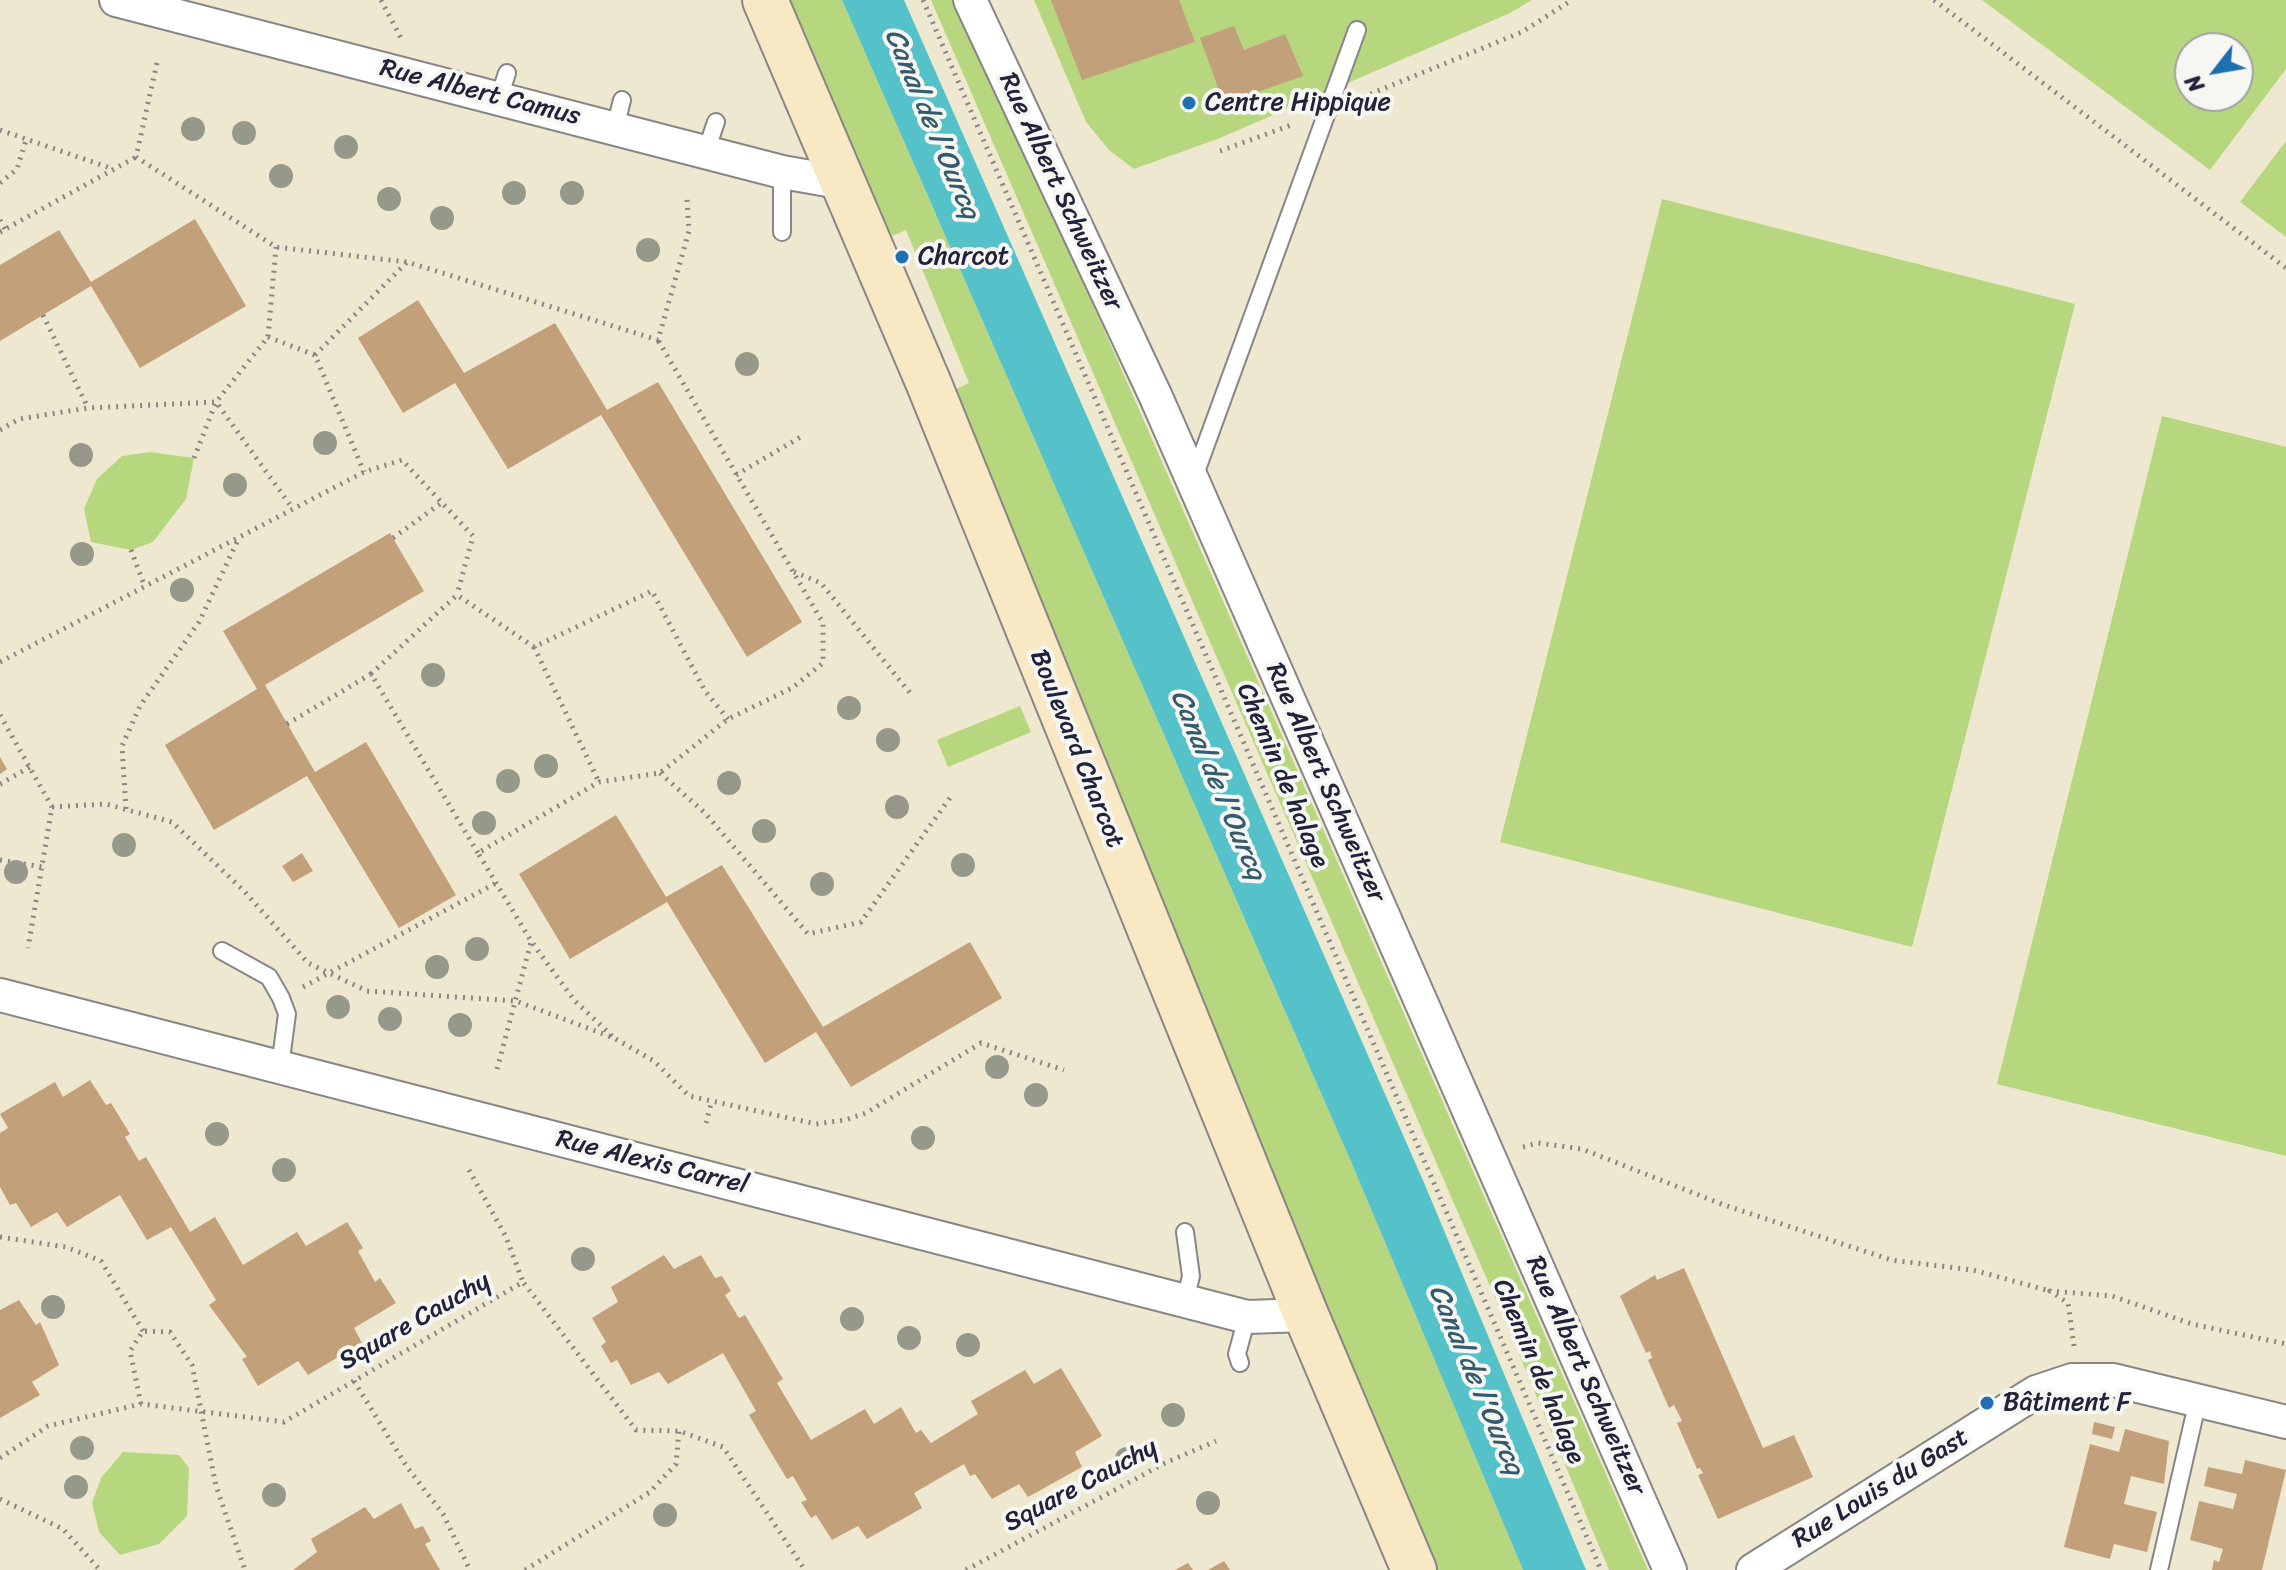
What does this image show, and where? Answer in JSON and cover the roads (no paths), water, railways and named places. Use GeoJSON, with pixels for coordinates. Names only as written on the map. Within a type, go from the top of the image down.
{"type":"FeatureCollection","features":[{"type":"Feature","properties":{"kind":"street","name":"Rue Albert Camus"},"geometry":{"type":"LineString","coordinates":[[116,0],[711,136],[782,172],[845,183]]}},
{"type":"Feature","properties":{"kind":"street","name":"Boulevard Charcot"},"geometry":{"type":"LineString","coordinates":[[765,0],[845,183],[1306,1315],[1414,1570]]}},
{"type":"Feature","properties":{"kind":"street","name":"Rue Albert Schweitzer"},"geometry":{"type":"LineString","coordinates":[[970,0],[1193,481],[1670,1570]]}},
{"type":"Feature","properties":{"kind":"street","name":"Rue Alexis Carrel"},"geometry":{"type":"LineString","coordinates":[[0,995],[1247,1317],[1306,1315]]}},
{"type":"Feature","properties":{"kind":"street","name":"Rue Louis du Gast"},"geometry":{"type":"LineString","coordinates":[[1753,1570],[2036,1392],[2072,1380],[2113,1380],[2286,1422]]}},
{"type":"Feature","properties":{"kind":"lane"},"geometry":{"type":"LineString","coordinates":[[1193,481],[1357,30]]}},
{"type":"Feature","properties":{"kind":"lane"},"geometry":{"type":"LineString","coordinates":[[782,172],[782,232]]}},
{"type":"Feature","properties":{"kind":"lane"},"geometry":{"type":"LineString","coordinates":[[222,951],[269,977],[281,998],[287,1014],[280,1067]]}},
{"type":"Feature","properties":{"kind":"lane"},"geometry":{"type":"LineString","coordinates":[[1185,1232],[1191,1276],[1185,1301]]}},
{"type":"Feature","properties":{"kind":"lane"},"geometry":{"type":"LineString","coordinates":[[1240,1363],[1237,1354],[1247,1317]]}},
{"type":"Feature","properties":{"kind":"lane"},"geometry":{"type":"LineString","coordinates":[[2159,1570],[2198,1400]]}},
{"type":"Feature","properties":{"kind":"water","name":"Canal de l'Ourcq"},"geometry":{"type":"Polygon","coordinates":[[[842,0],[904,0],[1425,1185],[1586,1570],[1523,1570],[1352,1164],[842,0]]]}},
{"type":"Feature","properties":{"kind":"place","name":"Centre Hippique"},"geometry":{"type":"Point","coordinates":[1189,103]}},
{"type":"Feature","properties":{"kind":"place","name":"Charcot"},"geometry":{"type":"Point","coordinates":[902,257]}},
{"type":"Feature","properties":{"kind":"place","name":"Bâtiment F"},"geometry":{"type":"Point","coordinates":[1987,1403]}}]}
